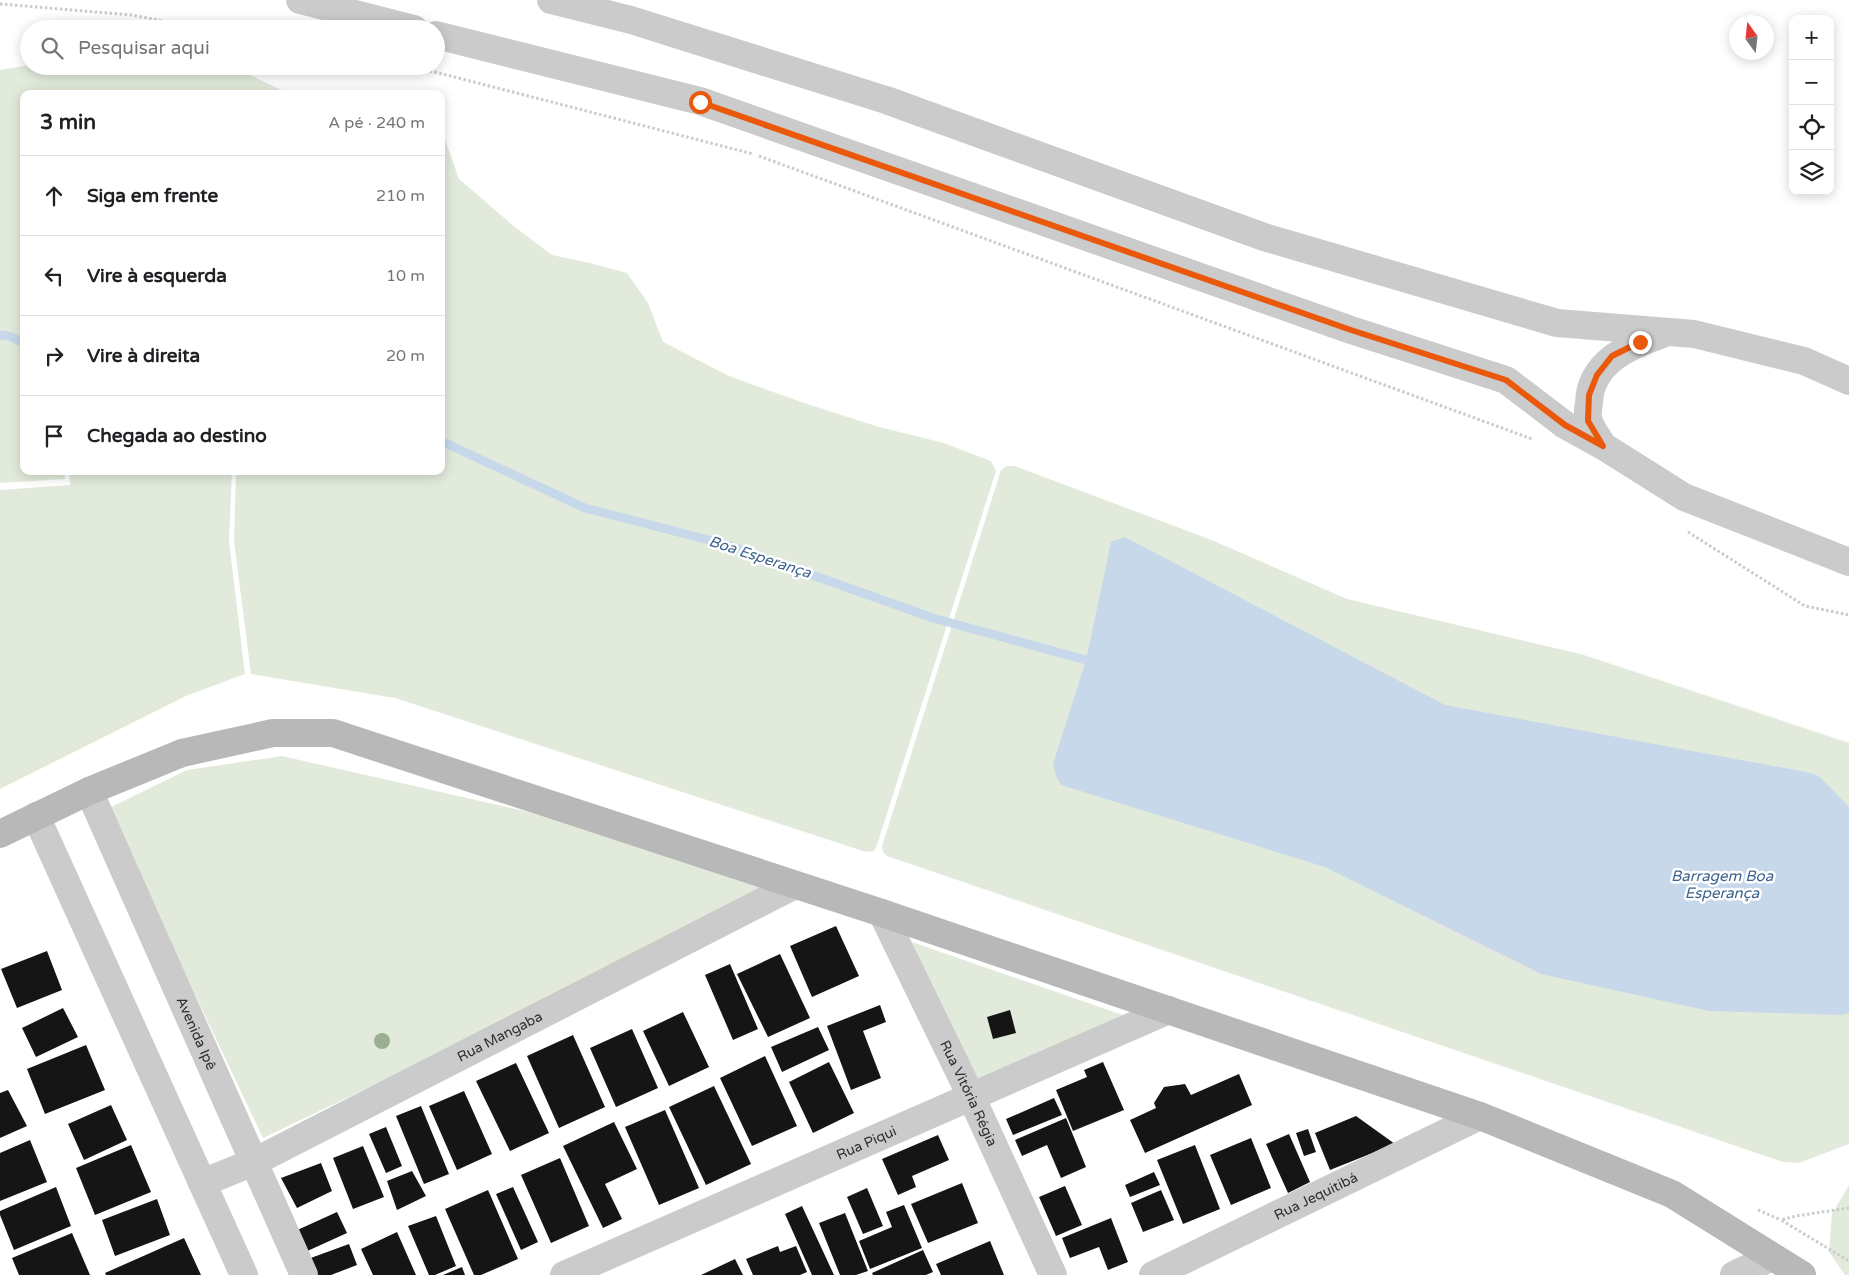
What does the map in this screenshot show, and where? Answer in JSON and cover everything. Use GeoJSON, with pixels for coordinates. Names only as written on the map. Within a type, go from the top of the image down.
{"type":"FeatureCollection","features":[{"type":"Feature","properties":{"kind":"main road"},"geometry":{"type":"LineString","coordinates":[[0,834],[89,791],[182,753],[273,734],[333,733],[882,913],[1480,1116],[1672,1194],[1802,1275]]}},
{"type":"Feature","properties":{"kind":"street"},"geometry":{"type":"LineString","coordinates":[[300,0],[379,20]]}},
{"type":"Feature","properties":{"kind":"street"},"geometry":{"type":"LineString","coordinates":[[551,0],[631,20],[886,100],[1273,239],[1557,323],[1694,334],[1804,361],[1849,381]]}},
{"type":"Feature","properties":{"kind":"street"},"geometry":{"type":"LineString","coordinates":[[445,36],[700,102],[1351,330],[1506,380],[1565,425],[1603,446],[1684,497],[1849,562]]}},
{"type":"Feature","properties":{"kind":"street"},"geometry":{"type":"LineString","coordinates":[[1603,446],[1588,421],[1589,395],[1597,375],[1612,356],[1640,342],[1669,332]]}},
{"type":"Feature","properties":{"kind":"street","name":"Avenida Ipê"},"geometry":{"type":"LineString","coordinates":[[89,791],[304,1275]]}},
{"type":"Feature","properties":{"kind":"street"},"geometry":{"type":"LineString","coordinates":[[36,816],[244,1275]]}},
{"type":"Feature","properties":{"kind":"street","name":"Rua Mangaba"},"geometry":{"type":"LineString","coordinates":[[202,1183],[254,1162],[795,885]]}},
{"type":"Feature","properties":{"kind":"street","name":"Rua Vitória Régia"},"geometry":{"type":"LineString","coordinates":[[882,913],[971,1096],[1053,1275]]}},
{"type":"Feature","properties":{"kind":"street","name":"Rua Piqui"},"geometry":{"type":"LineString","coordinates":[[564,1275],[1169,1010]]}},
{"type":"Feature","properties":{"kind":"street","name":"Rua Jequitibá"},"geometry":{"type":"LineString","coordinates":[[1153,1275],[1480,1116]]}},
{"type":"Feature","properties":{"kind":"street"},"geometry":{"type":"LineString","coordinates":[[1734,1275],[1772,1257]]}},
{"type":"Feature","properties":{"kind":"path"},"geometry":{"type":"LineString","coordinates":[[0,4],[132,15],[158,20]]}},
{"type":"Feature","properties":{"kind":"path"},"geometry":{"type":"LineString","coordinates":[[445,75],[753,153],[1537,441]]}},
{"type":"Feature","properties":{"kind":"path"},"geometry":{"type":"LineString","coordinates":[[1680,528],[1805,606],[1849,615]]}},
{"type":"Feature","properties":{"kind":"path"},"geometry":{"type":"LineString","coordinates":[[1849,1208],[1781,1220],[1849,1261]]}},
{"type":"Feature","properties":{"kind":"green space"},"geometry":{"type":"Polygon","coordinates":[[[20,67],[20,75],[250,75],[282,90],[20,90],[20,475],[64,475],[65,479],[0,483],[0,70],[20,67]]]}},
{"type":"Feature","properties":{"kind":"green space"},"geometry":{"type":"Polygon","coordinates":[[[445,140],[459,179],[515,227],[552,255],[627,273],[648,303],[663,342],[729,376],[879,427],[944,443],[991,461],[996,471],[878,842],[874,851],[866,852],[395,698],[251,674],[234,541],[236,475],[445,475],[445,140]]]}},
{"type":"Feature","properties":{"kind":"green space"},"geometry":{"type":"Polygon","coordinates":[[[1007,466],[1015,466],[1214,541],[1347,599],[1584,655],[1849,743],[1849,1144],[1799,1163],[1783,1162],[887,856],[883,852],[882,846],[1001,470],[1007,466]]]}},
{"type":"Feature","properties":{"kind":"green space"},"geometry":{"type":"Polygon","coordinates":[[[69,475],[232,475],[229,541],[245,674],[186,696],[0,789],[0,490],[70,485],[69,475]]]}},
{"type":"Feature","properties":{"kind":"green space"},"geometry":{"type":"Polygon","coordinates":[[[282,756],[529,812],[769,890],[472,1038],[263,1138],[107,809],[187,770],[282,756]]]}},
{"type":"Feature","properties":{"kind":"green space"},"geometry":{"type":"Polygon","coordinates":[[[912,942],[1123,1015],[973,1083],[912,942]]]}},
{"type":"Feature","properties":{"kind":"green space"},"geometry":{"type":"Polygon","coordinates":[[[1849,1185],[1849,1275],[1845,1275],[1829,1252],[1832,1214],[1849,1185]]]}},
{"type":"Feature","properties":{"kind":"water","name":"Barragem Boa Esperança"},"geometry":{"type":"Polygon","coordinates":[[[1125,537],[1445,705],[1811,773],[1820,777],[1849,807],[1849,1013],[1841,1015],[1709,1011],[1541,974],[1325,867],[1061,785],[1053,764],[1086,660],[1111,542],[1125,537]]]}},
{"type":"Feature","properties":{"kind":"building"},"geometry":{"type":"Polygon","coordinates":[[[836,926],[859,976],[812,997],[790,946],[836,926]]]}},
{"type":"Feature","properties":{"kind":"building"},"geometry":{"type":"Polygon","coordinates":[[[47,951],[62,990],[17,1008],[1,969],[47,951]]]}},
{"type":"Feature","properties":{"kind":"building"},"geometry":{"type":"Polygon","coordinates":[[[780,954],[810,1018],[768,1037],[737,974],[780,954]]]}},
{"type":"Feature","properties":{"kind":"building"},"geometry":{"type":"Polygon","coordinates":[[[730,964],[758,1029],[733,1040],[705,975],[730,964]]]}},
{"type":"Feature","properties":{"kind":"building"},"geometry":{"type":"Polygon","coordinates":[[[880,1005],[886,1022],[863,1031],[881,1078],[851,1090],[827,1026],[880,1005]]]}},
{"type":"Feature","properties":{"kind":"building"},"geometry":{"type":"Polygon","coordinates":[[[63,1008],[78,1037],[36,1057],[22,1028],[63,1008]]]}},
{"type":"Feature","properties":{"kind":"building"},"geometry":{"type":"Polygon","coordinates":[[[1010,1010],[1016,1033],[993,1039],[987,1017],[1010,1010]]]}},
{"type":"Feature","properties":{"kind":"building"},"geometry":{"type":"Polygon","coordinates":[[[683,1012],[709,1067],[669,1086],[643,1031],[683,1012]]]}},
{"type":"Feature","properties":{"kind":"building"},"geometry":{"type":"Polygon","coordinates":[[[818,1027],[829,1050],[782,1072],[771,1047],[818,1027]]]}},
{"type":"Feature","properties":{"kind":"building"},"geometry":{"type":"Polygon","coordinates":[[[632,1029],[658,1088],[616,1107],[590,1048],[632,1029]]]}},
{"type":"Feature","properties":{"kind":"building"},"geometry":{"type":"Polygon","coordinates":[[[573,1035],[605,1107],[559,1128],[527,1056],[573,1035]]]}},
{"type":"Feature","properties":{"kind":"building"},"geometry":{"type":"Polygon","coordinates":[[[86,1045],[105,1090],[45,1114],[27,1069],[86,1045]]]}},
{"type":"Feature","properties":{"kind":"building"},"geometry":{"type":"Polygon","coordinates":[[[765,1056],[797,1126],[752,1146],[720,1078],[765,1056]]]}},
{"type":"Feature","properties":{"kind":"building"},"geometry":{"type":"Polygon","coordinates":[[[829,1062],[854,1113],[813,1133],[789,1082],[829,1062]]]}},
{"type":"Feature","properties":{"kind":"building"},"geometry":{"type":"Polygon","coordinates":[[[1103,1062],[1124,1110],[1073,1131],[1056,1090],[1087,1077],[1084,1070],[1103,1062]]]}},
{"type":"Feature","properties":{"kind":"building"},"geometry":{"type":"Polygon","coordinates":[[[516,1063],[549,1133],[510,1151],[476,1081],[516,1063]]]}},
{"type":"Feature","properties":{"kind":"building"},"geometry":{"type":"Polygon","coordinates":[[[1239,1074],[1252,1105],[1145,1153],[1130,1120],[1156,1108],[1154,1103],[1164,1087],[1185,1084],[1191,1095],[1239,1074]]]}},
{"type":"Feature","properties":{"kind":"building"},"geometry":{"type":"Polygon","coordinates":[[[714,1086],[751,1164],[706,1185],[669,1107],[714,1086]]]}},
{"type":"Feature","properties":{"kind":"building"},"geometry":{"type":"Polygon","coordinates":[[[8,1090],[27,1126],[0,1138],[0,1093],[8,1090]]]}},
{"type":"Feature","properties":{"kind":"building"},"geometry":{"type":"Polygon","coordinates":[[[464,1091],[492,1154],[457,1170],[429,1106],[464,1091]]]}},
{"type":"Feature","properties":{"kind":"building"},"geometry":{"type":"Polygon","coordinates":[[[1054,1098],[1062,1115],[1013,1135],[1006,1119],[1054,1098]]]}},
{"type":"Feature","properties":{"kind":"building"},"geometry":{"type":"Polygon","coordinates":[[[111,1105],[127,1140],[84,1160],[68,1124],[111,1105]]]}},
{"type":"Feature","properties":{"kind":"building"},"geometry":{"type":"Polygon","coordinates":[[[421,1106],[449,1174],[424,1184],[396,1116],[421,1106]]]}},
{"type":"Feature","properties":{"kind":"building"},"geometry":{"type":"Polygon","coordinates":[[[665,1110],[699,1188],[659,1205],[625,1127],[665,1110]]]}},
{"type":"Feature","properties":{"kind":"building"},"geometry":{"type":"Polygon","coordinates":[[[1356,1116],[1395,1144],[1330,1170],[1315,1133],[1356,1116]]]}},
{"type":"Feature","properties":{"kind":"building"},"geometry":{"type":"Polygon","coordinates":[[[1066,1118],[1086,1167],[1061,1178],[1047,1145],[1022,1156],[1015,1140],[1066,1118]]]}},
{"type":"Feature","properties":{"kind":"building"},"geometry":{"type":"Polygon","coordinates":[[[614,1122],[637,1169],[605,1184],[622,1219],[603,1228],[563,1146],[614,1122]]]}},
{"type":"Feature","properties":{"kind":"building"},"geometry":{"type":"Polygon","coordinates":[[[386,1127],[402,1166],[386,1173],[369,1134],[386,1127]]]}},
{"type":"Feature","properties":{"kind":"building"},"geometry":{"type":"Polygon","coordinates":[[[1308,1129],[1316,1152],[1304,1156],[1296,1133],[1308,1129]]]}},
{"type":"Feature","properties":{"kind":"building"},"geometry":{"type":"Polygon","coordinates":[[[1289,1134],[1310,1182],[1288,1193],[1266,1144],[1289,1134]]]}},
{"type":"Feature","properties":{"kind":"building"},"geometry":{"type":"Polygon","coordinates":[[[938,1135],[949,1160],[912,1176],[916,1187],[898,1195],[882,1159],[938,1135]]]}},
{"type":"Feature","properties":{"kind":"building"},"geometry":{"type":"Polygon","coordinates":[[[1251,1138],[1271,1188],[1231,1205],[1210,1155],[1251,1138]]]}},
{"type":"Feature","properties":{"kind":"building"},"geometry":{"type":"Polygon","coordinates":[[[30,1140],[47,1182],[0,1201],[0,1153],[30,1140]]]}},
{"type":"Feature","properties":{"kind":"building"},"geometry":{"type":"Polygon","coordinates":[[[131,1145],[151,1192],[95,1215],[76,1168],[131,1145]]]}},
{"type":"Feature","properties":{"kind":"building"},"geometry":{"type":"Polygon","coordinates":[[[1195,1145],[1220,1209],[1183,1224],[1157,1160],[1195,1145]]]}},
{"type":"Feature","properties":{"kind":"building"},"geometry":{"type":"Polygon","coordinates":[[[363,1146],[384,1197],[353,1209],[333,1158],[363,1146]]]}},
{"type":"Feature","properties":{"kind":"building"},"geometry":{"type":"Polygon","coordinates":[[[560,1158],[589,1226],[551,1243],[521,1175],[560,1158]]]}},
{"type":"Feature","properties":{"kind":"building"},"geometry":{"type":"Polygon","coordinates":[[[321,1163],[332,1191],[297,1208],[281,1178],[321,1163]]]}},
{"type":"Feature","properties":{"kind":"building"},"geometry":{"type":"Polygon","coordinates":[[[412,1171],[426,1196],[397,1210],[387,1181],[412,1171]]]}},
{"type":"Feature","properties":{"kind":"building"},"geometry":{"type":"Polygon","coordinates":[[[1154,1172],[1160,1185],[1130,1197],[1125,1185],[1154,1172]]]}},
{"type":"Feature","properties":{"kind":"building"},"geometry":{"type":"Polygon","coordinates":[[[962,1183],[978,1223],[928,1243],[911,1204],[962,1183]]]}},
{"type":"Feature","properties":{"kind":"building"},"geometry":{"type":"Polygon","coordinates":[[[1065,1186],[1082,1225],[1056,1236],[1039,1197],[1065,1186]]]}},
{"type":"Feature","properties":{"kind":"building"},"geometry":{"type":"Polygon","coordinates":[[[56,1187],[71,1226],[14,1250],[0,1211],[56,1187]]]}},
{"type":"Feature","properties":{"kind":"building"},"geometry":{"type":"Polygon","coordinates":[[[513,1187],[538,1242],[521,1250],[496,1194],[513,1187]]]}},
{"type":"Feature","properties":{"kind":"building"},"geometry":{"type":"Polygon","coordinates":[[[867,1188],[883,1226],[863,1234],[847,1197],[867,1188]]]}},
{"type":"Feature","properties":{"kind":"building"},"geometry":{"type":"Polygon","coordinates":[[[488,1190],[518,1259],[481,1275],[474,1275],[445,1209],[488,1190]]]}},
{"type":"Feature","properties":{"kind":"building"},"geometry":{"type":"Polygon","coordinates":[[[1161,1190],[1174,1220],[1143,1232],[1131,1203],[1161,1190]]]}},
{"type":"Feature","properties":{"kind":"building"},"geometry":{"type":"Polygon","coordinates":[[[157,1199],[170,1235],[115,1256],[102,1220],[157,1199]]]}},
{"type":"Feature","properties":{"kind":"building"},"geometry":{"type":"Polygon","coordinates":[[[904,1205],[922,1248],[870,1269],[859,1241],[892,1227],[886,1212],[904,1205]]]}},
{"type":"Feature","properties":{"kind":"building"},"geometry":{"type":"Polygon","coordinates":[[[802,1206],[834,1275],[812,1275],[785,1214],[802,1206]]]}},
{"type":"Feature","properties":{"kind":"building"},"geometry":{"type":"Polygon","coordinates":[[[337,1212],[347,1233],[303,1253],[293,1232],[337,1212]]]}},
{"type":"Feature","properties":{"kind":"building"},"geometry":{"type":"Polygon","coordinates":[[[845,1213],[868,1271],[856,1275],[840,1275],[819,1223],[845,1213]]]}},
{"type":"Feature","properties":{"kind":"building"},"geometry":{"type":"Polygon","coordinates":[[[436,1216],[456,1266],[435,1275],[429,1275],[408,1226],[436,1216]]]}},
{"type":"Feature","properties":{"kind":"building"},"geometry":{"type":"Polygon","coordinates":[[[1111,1218],[1128,1262],[1108,1270],[1099,1247],[1070,1258],[1062,1238],[1111,1218]]]}},
{"type":"Feature","properties":{"kind":"building"},"geometry":{"type":"Polygon","coordinates":[[[397,1232],[416,1275],[373,1275],[361,1249],[397,1232]]]}},
{"type":"Feature","properties":{"kind":"building"},"geometry":{"type":"Polygon","coordinates":[[[72,1233],[90,1275],[19,1275],[12,1258],[72,1233]]]}},
{"type":"Feature","properties":{"kind":"building"},"geometry":{"type":"Polygon","coordinates":[[[184,1238],[201,1275],[106,1275],[105,1273],[184,1238]]]}},
{"type":"Feature","properties":{"kind":"building"},"geometry":{"type":"Polygon","coordinates":[[[990,1241],[1004,1275],[941,1275],[936,1264],[990,1241]]]}},
{"type":"Feature","properties":{"kind":"building"},"geometry":{"type":"Polygon","coordinates":[[[349,1244],[357,1265],[331,1275],[314,1275],[308,1259],[349,1244]]]}},
{"type":"Feature","properties":{"kind":"building"},"geometry":{"type":"Polygon","coordinates":[[[778,1246],[780,1252],[796,1246],[807,1272],[800,1275],[753,1275],[746,1259],[778,1246]]]}},
{"type":"Feature","properties":{"kind":"building"},"geometry":{"type":"Polygon","coordinates":[[[923,1250],[933,1272],[926,1275],[873,1275],[872,1273],[923,1250]]]}},
{"type":"Feature","properties":{"kind":"building"},"geometry":{"type":"Polygon","coordinates":[[[735,1259],[743,1275],[701,1275],[735,1259]]]}},
{"type":"Feature","properties":{"kind":"building"},"geometry":{"type":"Polygon","coordinates":[[[462,1267],[465,1275],[443,1275],[462,1267]]]}},
{"type":"Feature","properties":{"kind":"waterway","name":"Boa Esperança"},"geometry":{"type":"LineString","coordinates":[[0,335],[9,336],[20,341]]}},
{"type":"Feature","properties":{"kind":"waterway","name":"Boa Esperança"},"geometry":{"type":"LineString","coordinates":[[445,443],[585,508],[728,545],[933,618],[1086,660]]}},
{"type":"Feature","properties":{"kind":"route"},"geometry":{"type":"LineString","coordinates":[[700,102],[1351,330],[1506,380],[1565,425],[1603,446],[1588,421],[1589,395],[1597,375],[1612,356],[1640,342]]}}]}
